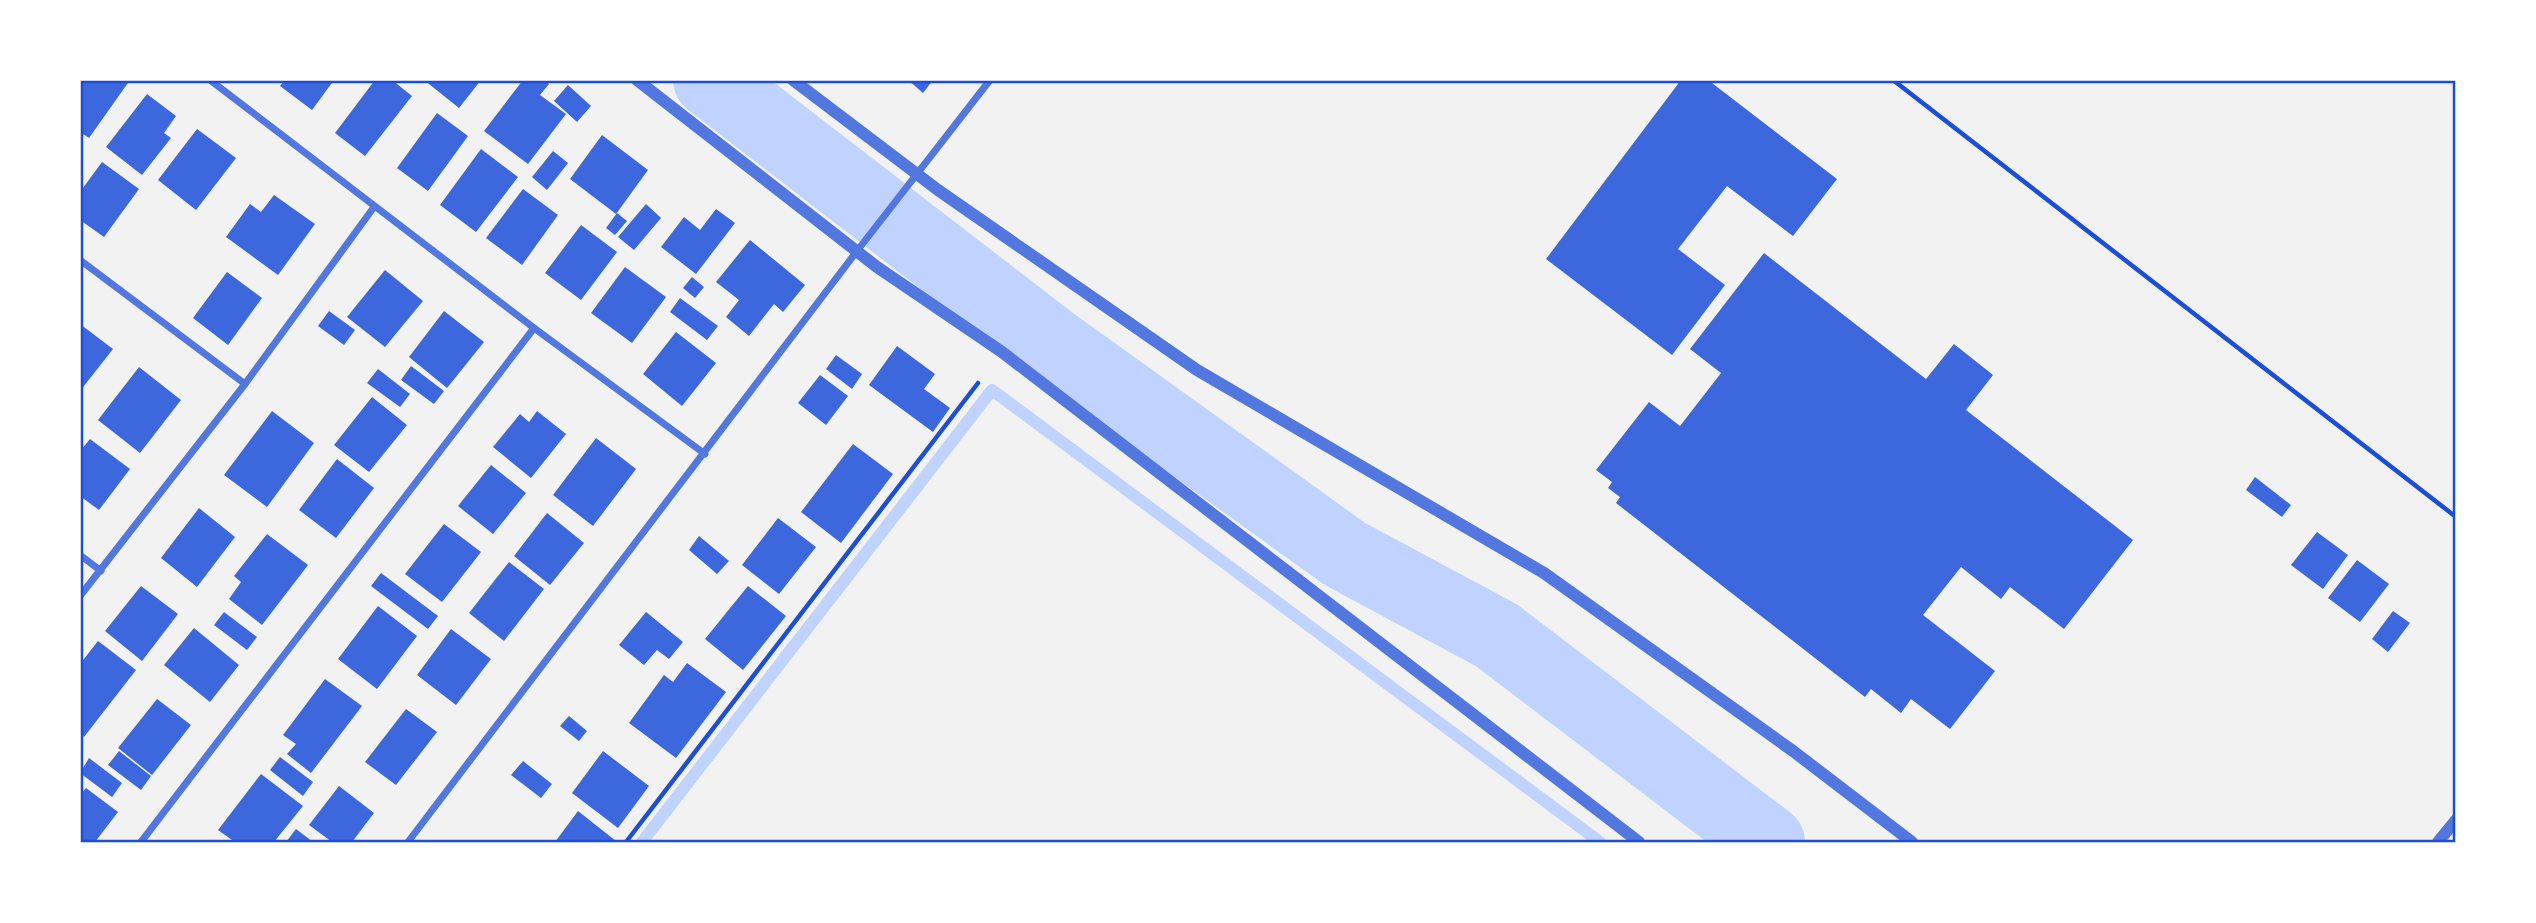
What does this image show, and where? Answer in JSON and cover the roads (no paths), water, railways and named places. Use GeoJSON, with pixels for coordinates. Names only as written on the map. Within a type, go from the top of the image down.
{"type":"FeatureCollection","features":[{"type":"Feature","properties":{"kind":"street"},"geometry":{"type":"LineString","coordinates":[[210,80],[534,328],[705,454]]}},
{"type":"Feature","properties":{"kind":"street"},"geometry":{"type":"LineString","coordinates":[[637,80],[877,267],[1002,352],[1639,842]]}},
{"type":"Feature","properties":{"kind":"street"},"geometry":{"type":"LineString","coordinates":[[793,80],[917,174],[1197,370],[1544,573],[1793,751],[1912,842]]}},
{"type":"Feature","properties":{"kind":"street"},"geometry":{"type":"LineString","coordinates":[[408,842],[990,80]]}},
{"type":"Feature","properties":{"kind":"street"},"geometry":{"type":"LineString","coordinates":[[80,596],[245,384],[374,207]]}},
{"type":"Feature","properties":{"kind":"street"},"geometry":{"type":"LineString","coordinates":[[80,260],[245,384]]}},
{"type":"Feature","properties":{"kind":"street"},"geometry":{"type":"LineString","coordinates":[[141,842],[534,328]]}},
{"type":"Feature","properties":{"kind":"street"},"geometry":{"type":"LineString","coordinates":[[80,555],[101,570]]}},
{"type":"Feature","properties":{"kind":"street"},"geometry":{"type":"LineString","coordinates":[[2438,842],[2455,820]]}},
{"type":"Feature","properties":{"kind":"waterway"},"geometry":{"type":"LineString","coordinates":[[710,80],[1050,342],[1345,554],[1496,635],[1768,842]]}},
{"type":"Feature","properties":{"kind":"waterway"},"geometry":{"type":"LineString","coordinates":[[642,842],[992,390],[1600,842]]}}]}
